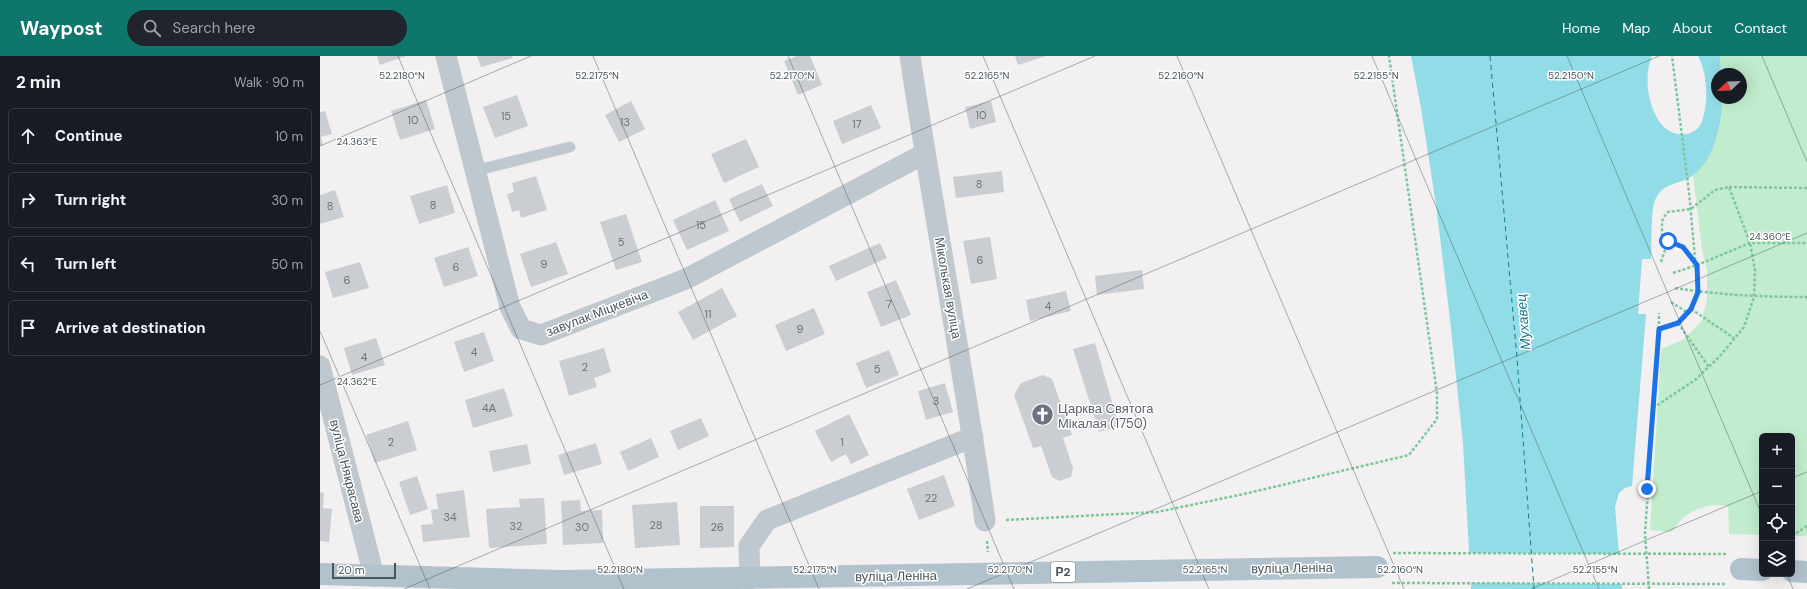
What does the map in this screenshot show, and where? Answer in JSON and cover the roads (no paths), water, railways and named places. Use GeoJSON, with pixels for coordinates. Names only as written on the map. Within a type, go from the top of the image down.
{"type":"FeatureCollection","features":[{"type":"Feature","properties":{"kind":"main road","name":"вуліца Леніна"},"geometry":{"type":"LineString","coordinates":[[320,574],[562,581],[1384,568]]}},
{"type":"Feature","properties":{"kind":"main road"},"geometry":{"type":"LineString","coordinates":[[1795,571],[1807,572]]}},
{"type":"Feature","properties":{"kind":"street","name":"завулак Міцкевіча"},"geometry":{"type":"LineString","coordinates":[[446,56],[474,171],[510,307],[521,329],[541,335],[686,279],[924,154]]}},
{"type":"Feature","properties":{"kind":"street","name":"Міколькая вуліца"},"geometry":{"type":"LineString","coordinates":[[910,56],[924,154],[973,437],[985,521]]}},
{"type":"Feature","properties":{"kind":"street","name":"вуліца Някрасава"},"geometry":{"type":"LineString","coordinates":[[320,366],[374,576]]}},
{"type":"Feature","properties":{"kind":"street"},"geometry":{"type":"LineString","coordinates":[[750,579],[749,546],[766,520],[973,437]]}},
{"type":"Feature","properties":{"kind":"lane"},"geometry":{"type":"LineString","coordinates":[[474,171],[570,147]]}},
{"type":"Feature","properties":{"kind":"water","name":"Мухавец"},"geometry":{"type":"Polygon","coordinates":[[[1411,56],[1652,56],[1648,73],[1648,92],[1654,111],[1663,126],[1671,132],[1676,134],[1686,134],[1695,131],[1701,124],[1706,101],[1704,72],[1698,56],[1720,56],[1721,68],[1711,68],[1711,104],[1722,104],[1722,108],[1718,130],[1711,152],[1706,162],[1692,176],[1667,186],[1659,193],[1654,203],[1652,218],[1651,259],[1642,259],[1638,314],[1646,314],[1632,486],[1625,488],[1619,493],[1615,507],[1622,589],[1471,589],[1463,443],[1436,205],[1421,108],[1411,56]]]}},
{"type":"Feature","properties":{"kind":"place","name":"Царква Святога Мікалая (1750)"},"geometry":{"type":"Point","coordinates":[1043,415]}}]}
